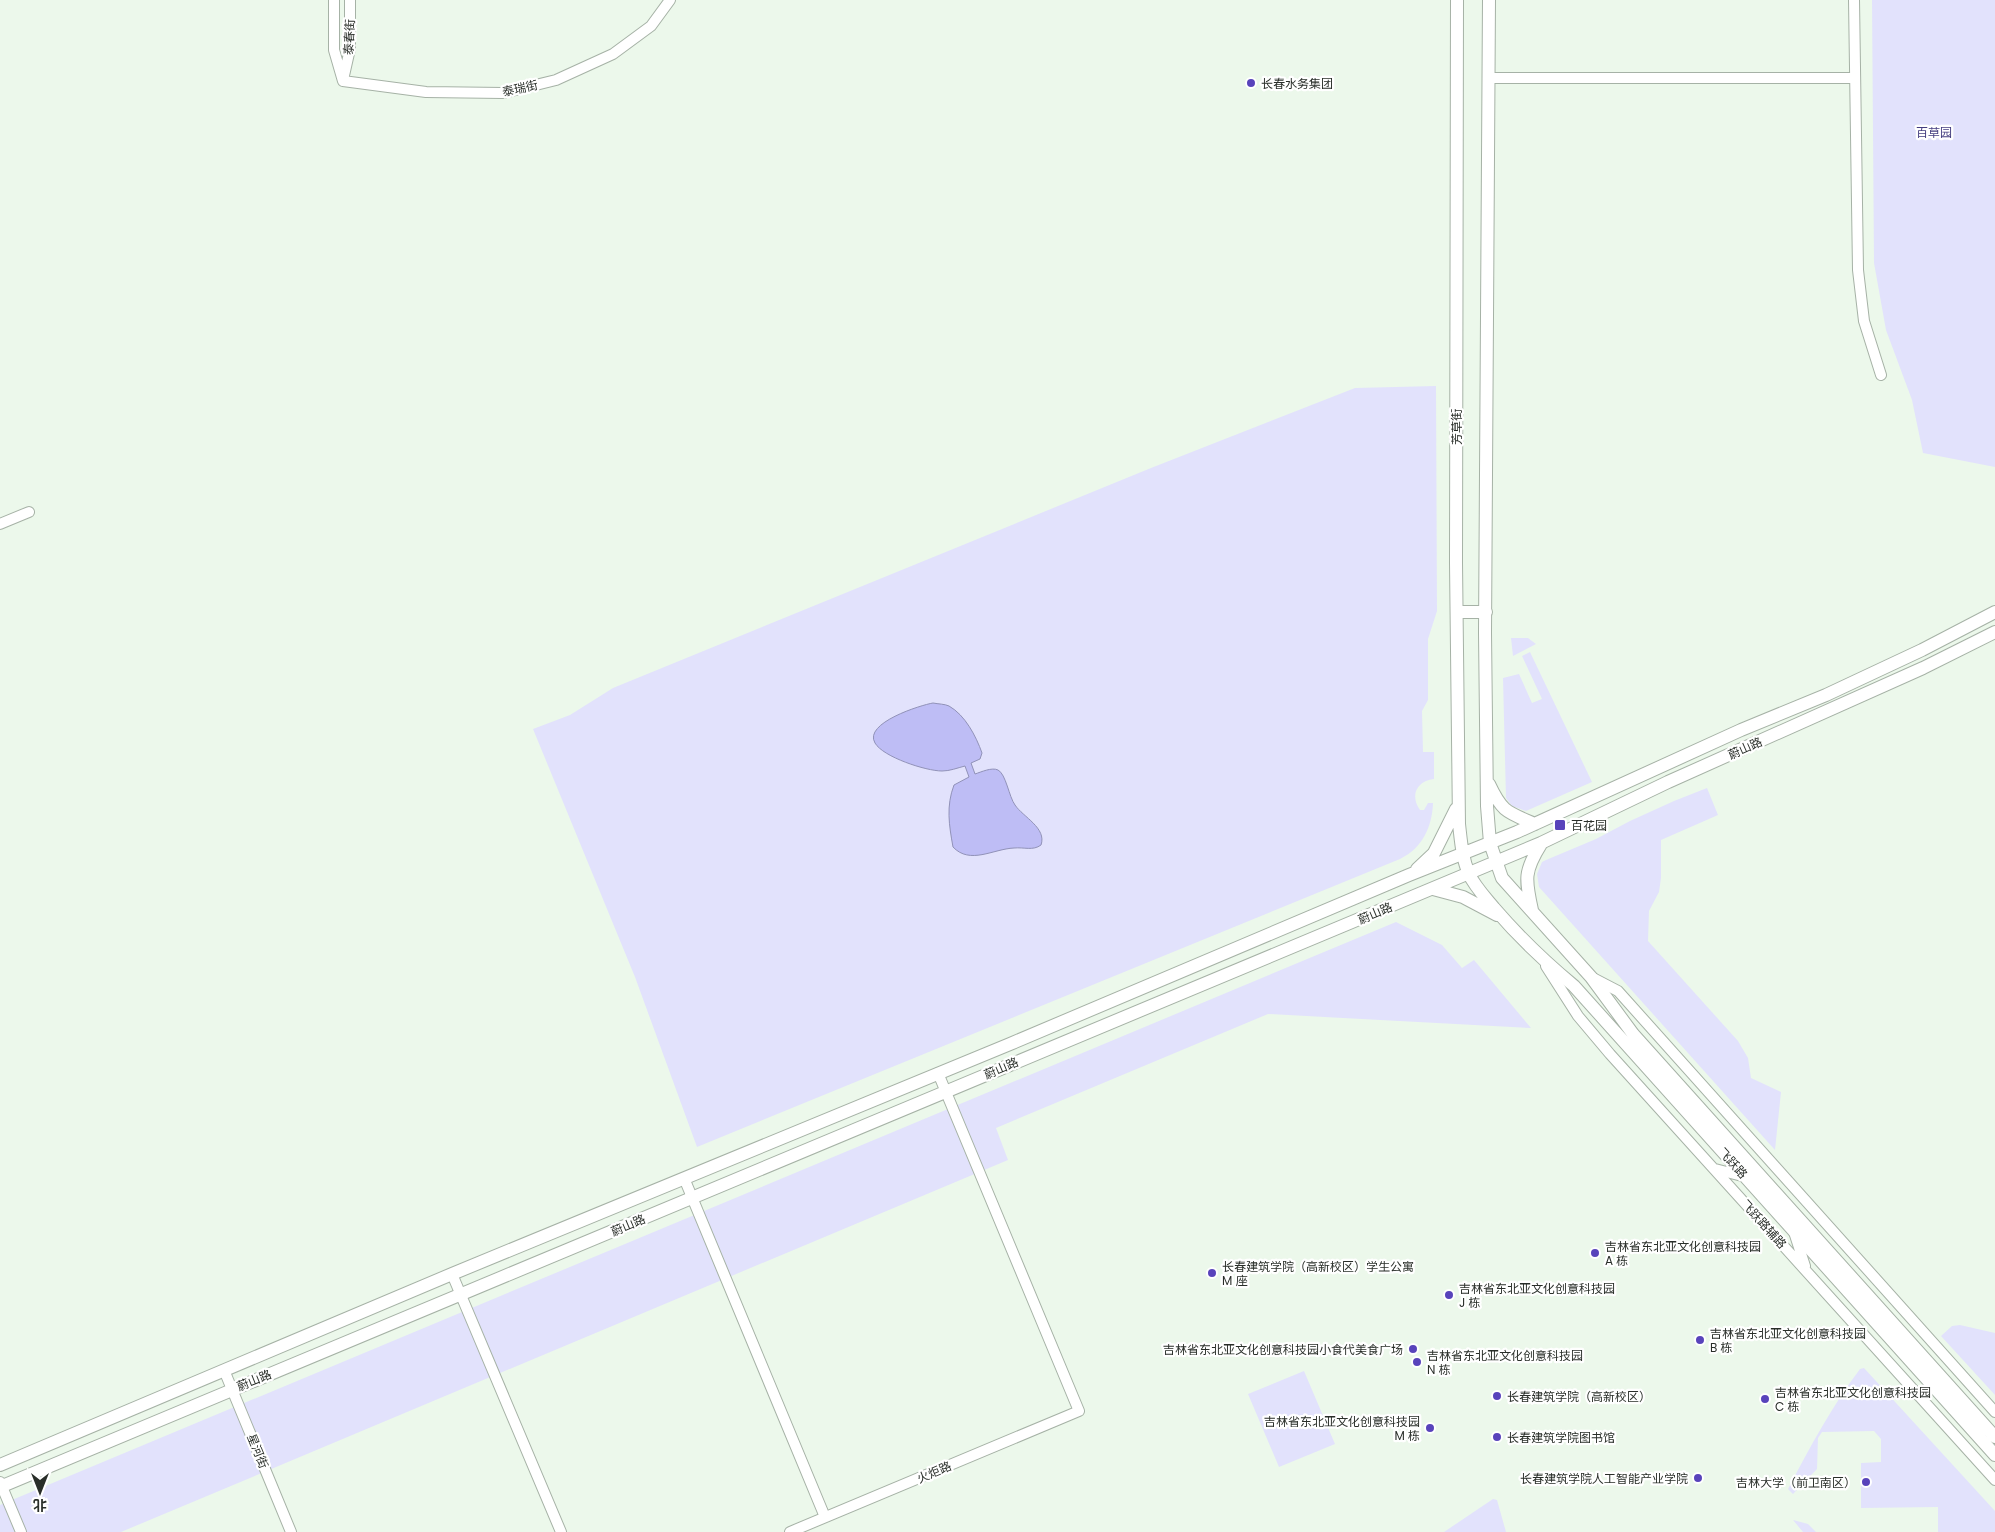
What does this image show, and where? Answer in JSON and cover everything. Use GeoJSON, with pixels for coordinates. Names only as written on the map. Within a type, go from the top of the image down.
{"type":"FeatureCollection","features":[{"type":"Feature","properties":{"kind":"main road","name":"芳草街"},"geometry":{"type":"LineString","coordinates":[[1457,0],[1458,804],[1463,854],[1469,874]]}},
{"type":"Feature","properties":{"kind":"main road"},"geometry":{"type":"LineString","coordinates":[[1489,0],[1486,779],[1490,844]]}},
{"type":"Feature","properties":{"kind":"main road"},"geometry":{"type":"LineString","coordinates":[[1457,612],[1486,612]]}},
{"type":"Feature","properties":{"kind":"main road","name":"蔚山路"},"geometry":{"type":"LineString","coordinates":[[0,1465],[452,1274],[1410,875],[1490,844],[1741,730],[1826,695],[1922,650],[1995,612]]}},
{"type":"Feature","properties":{"kind":"main road","name":"蔚山路"},"geometry":{"type":"LineString","coordinates":[[1,1485],[1541,844],[1668,782],[1923,668],[1995,632]]}},
{"type":"Feature","properties":{"kind":"main road"},"geometry":{"type":"LineString","coordinates":[[1486,779],[1501,808],[1508,813],[1535,824]]}},
{"type":"Feature","properties":{"kind":"main road"},"geometry":{"type":"LineString","coordinates":[[1410,875],[1434,853],[1458,804]]}},
{"type":"Feature","properties":{"kind":"main road","name":"飞跃路"},"geometry":{"type":"LineString","coordinates":[[1490,844],[1502,878],[1591,977],[1633,1034],[1995,1437]]}},
{"type":"Feature","properties":{"kind":"main road"},"geometry":{"type":"LineString","coordinates":[[1532,910],[1526,881],[1532,858],[1541,844]]}},
{"type":"Feature","properties":{"kind":"main road","name":"飞跃路"},"geometry":{"type":"LineString","coordinates":[[1469,874],[1477,888],[1504,919],[1543,961],[1574,986],[1995,1455]]}},
{"type":"Feature","properties":{"kind":"main road"},"geometry":{"type":"LineString","coordinates":[[1433,889],[1463,897],[1504,919]]}},
{"type":"Feature","properties":{"kind":"street","name":"泰春街"},"geometry":{"type":"LineString","coordinates":[[334,0],[334,50],[342,81]]}},
{"type":"Feature","properties":{"kind":"street","name":"泰春街"},"geometry":{"type":"LineString","coordinates":[[342,81],[350,49],[350,0]]}},
{"type":"Feature","properties":{"kind":"street","name":"泰瑞街"},"geometry":{"type":"LineString","coordinates":[[342,81],[426,92],[503,93],[556,80],[613,54],[651,26],[670,0]]}},
{"type":"Feature","properties":{"kind":"street"},"geometry":{"type":"LineString","coordinates":[[1854,0],[1858,270],[1864,321],[1881,375]]}},
{"type":"Feature","properties":{"kind":"street"},"geometry":{"type":"LineString","coordinates":[[1490,78],[1855,78]]}},
{"type":"Feature","properties":{"kind":"street"},"geometry":{"type":"LineString","coordinates":[[0,524],[29,512]]}},
{"type":"Feature","properties":{"kind":"street","name":"飞跃路辅路"},"geometry":{"type":"LineString","coordinates":[[1543,961],[1592,1034],[1995,1480]]}},
{"type":"Feature","properties":{"kind":"street"},"geometry":{"type":"LineString","coordinates":[[1591,977],[1618,991],[1995,1412]]}},
{"type":"Feature","properties":{"kind":"street"},"geometry":{"type":"LineString","coordinates":[[938,1073],[946,1091]]}},
{"type":"Feature","properties":{"kind":"street","name":"火炬路"},"geometry":{"type":"LineString","coordinates":[[790,1532],[1079,1411],[946,1091]]}},
{"type":"Feature","properties":{"kind":"street"},"geometry":{"type":"LineString","coordinates":[[1714,1168],[1746,1177]]}},
{"type":"Feature","properties":{"kind":"street"},"geometry":{"type":"LineString","coordinates":[[684,1178],[825,1518]]}},
{"type":"Feature","properties":{"kind":"street"},"geometry":{"type":"LineString","coordinates":[[1794,1232],[1807,1271]]}},
{"type":"Feature","properties":{"kind":"street"},"geometry":{"type":"LineString","coordinates":[[452,1274],[561,1532]]}},
{"type":"Feature","properties":{"kind":"street","name":"星河街"},"geometry":{"type":"LineString","coordinates":[[224,1370],[291,1532]]}},
{"type":"Feature","properties":{"kind":"street"},"geometry":{"type":"LineString","coordinates":[[1,1485],[21,1532]]}},
{"type":"Feature","properties":{"kind":"green space","name":"百草园"},"geometry":{"type":"Polygon","coordinates":[[[1872,0],[1995,0],[1995,467],[1923,453],[1912,400],[1886,330],[1874,263],[1872,0]]]}},
{"type":"Feature","properties":{"kind":"green space"},"geometry":{"type":"Polygon","coordinates":[[[1436,386],[1437,611],[1428,639],[1428,700],[1422,711],[1423,752],[1434,752],[1434,779],[1423,783],[1416,790],[1415,800],[1420,810],[1424,810],[1428,803],[1433,803],[1431,821],[1420,843],[1400,859],[697,1147],[635,977],[533,729],[570,715],[613,688],[1151,468],[1355,388],[1436,386]]]}},
{"type":"Feature","properties":{"kind":"green space"},"geometry":{"type":"Polygon","coordinates":[[[1511,638],[1528,638],[1536,644],[1513,656],[1511,638]]]}},
{"type":"Feature","properties":{"kind":"green space"},"geometry":{"type":"Polygon","coordinates":[[[1530,652],[1592,782],[1526,811],[1512,806],[1506,798],[1503,678],[1519,674],[1532,703],[1542,699],[1522,656],[1530,652]]]}},
{"type":"Feature","properties":{"kind":"green space"},"geometry":{"type":"Polygon","coordinates":[[[1707,788],[1718,815],[1661,840],[1661,878],[1659,892],[1649,911],[1648,941],[1738,1041],[1748,1058],[1751,1078],[1781,1092],[1775,1150],[1539,887],[1537,874],[1542,862],[1596,839],[1674,801],[1707,788]]]}},
{"type":"Feature","properties":{"kind":"green space"},"geometry":{"type":"Polygon","coordinates":[[[1396,922],[1442,945],[1462,968],[1474,960],[1531,1028],[1268,1014],[996,1128],[1008,1160],[121,1532],[0,1532],[0,1505],[1396,922]]]}},
{"type":"Feature","properties":{"kind":"green space"},"geometry":{"type":"Polygon","coordinates":[[[1960,1325],[1995,1333],[1995,1395],[1941,1336],[1952,1326],[1960,1325]]]}},
{"type":"Feature","properties":{"kind":"green space"},"geometry":{"type":"Polygon","coordinates":[[[1864,1368],[1995,1511],[1995,1532],[1938,1532],[1938,1507],[1861,1508],[1861,1463],[1881,1462],[1881,1439],[1874,1431],[1822,1432],[1818,1438],[1817,1469],[1793,1494],[1788,1489],[1831,1412],[1860,1369],[1864,1368]]]}},
{"type":"Feature","properties":{"kind":"green space"},"geometry":{"type":"Polygon","coordinates":[[[1304,1371],[1335,1444],[1279,1467],[1248,1394],[1304,1371]]]}},
{"type":"Feature","properties":{"kind":"green space"},"geometry":{"type":"Polygon","coordinates":[[[1493,1499],[1497,1500],[1506,1532],[1444,1532],[1493,1499]]]}},
{"type":"Feature","properties":{"kind":"green space"},"geometry":{"type":"Polygon","coordinates":[[[1793,1520],[1808,1524],[1816,1532],[1803,1532],[1793,1520]]]}},
{"type":"Feature","properties":{"kind":"water"},"geometry":{"type":"Polygon","coordinates":[[[933,703],[949,706],[965,720],[977,740],[982,753],[980,759],[971,763],[975,774],[993,769],[1001,772],[1015,805],[1041,833],[1041,845],[1035,848],[1006,849],[982,855],[967,855],[953,847],[949,823],[951,793],[954,785],[969,777],[965,766],[942,771],[916,766],[895,758],[880,748],[875,743],[874,736],[877,729],[895,716],[933,703]]]}},
{"type":"Feature","properties":{"kind":"place","name":"长春水务集团"},"geometry":{"type":"Point","coordinates":[1251,83]}},
{"type":"Feature","properties":{"kind":"place","name":"百花园"},"geometry":{"type":"Point","coordinates":[1560,825]}},
{"type":"Feature","properties":{"kind":"place","name":"吉林省东北亚文化创意科技园 A 栋"},"geometry":{"type":"Point","coordinates":[1595,1253]}},
{"type":"Feature","properties":{"kind":"place","name":"长春建筑学院（高新校区）学生公寓 M 座"},"geometry":{"type":"Point","coordinates":[1212,1273]}},
{"type":"Feature","properties":{"kind":"place","name":"吉林省东北亚文化创意科技园 J 栋"},"geometry":{"type":"Point","coordinates":[1449,1295]}},
{"type":"Feature","properties":{"kind":"place","name":"吉林省东北亚文化创意科技园 B 栋"},"geometry":{"type":"Point","coordinates":[1700,1340]}},
{"type":"Feature","properties":{"kind":"place","name":"吉林省东北亚文化创意科技园小食代美食广场"},"geometry":{"type":"Point","coordinates":[1413,1349]}},
{"type":"Feature","properties":{"kind":"place","name":"吉林省东北亚文化创意科技园 N 栋"},"geometry":{"type":"Point","coordinates":[1417,1362]}},
{"type":"Feature","properties":{"kind":"place","name":"长春建筑学院（高新校区）"},"geometry":{"type":"Point","coordinates":[1497,1396]}},
{"type":"Feature","properties":{"kind":"place","name":"吉林省东北亚文化创意科技园 C 栋"},"geometry":{"type":"Point","coordinates":[1765,1399]}},
{"type":"Feature","properties":{"kind":"place","name":"吉林省东北亚文化创意科技园 M 栋"},"geometry":{"type":"Point","coordinates":[1430,1428]}},
{"type":"Feature","properties":{"kind":"place","name":"长春建筑学院图书馆"},"geometry":{"type":"Point","coordinates":[1497,1437]}},
{"type":"Feature","properties":{"kind":"place","name":"长春建筑学院人工智能产业学院"},"geometry":{"type":"Point","coordinates":[1698,1478]}},
{"type":"Feature","properties":{"kind":"place","name":"吉林大学（前卫南区）"},"geometry":{"type":"Point","coordinates":[1866,1482]}}]}
